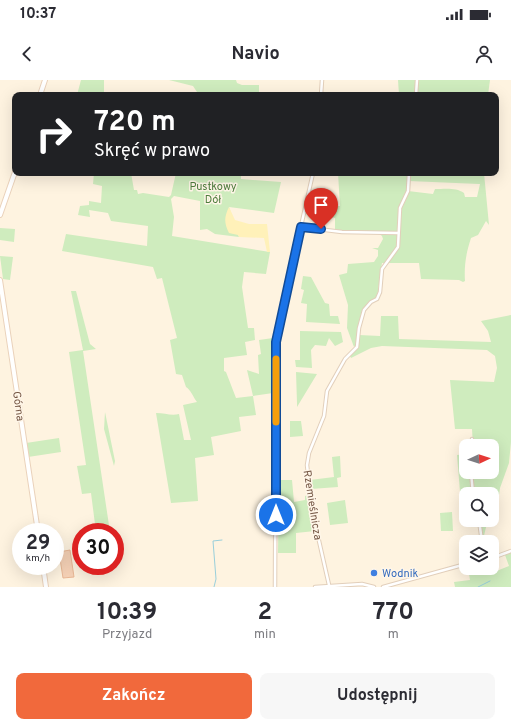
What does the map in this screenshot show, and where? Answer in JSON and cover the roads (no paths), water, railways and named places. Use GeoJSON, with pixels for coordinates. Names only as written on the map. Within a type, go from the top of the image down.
{"type":"FeatureCollection","features":[{"type":"Feature","properties":{"kind":"street"},"geometry":{"type":"LineString","coordinates":[[41,92],[45,80]]}},
{"type":"Feature","properties":{"kind":"street"},"geometry":{"type":"LineString","coordinates":[[321,92],[322,80]]}},
{"type":"Feature","properties":{"kind":"street"},"geometry":{"type":"LineString","coordinates":[[416,92],[417,80]]}},
{"type":"Feature","properties":{"kind":"street"},"geometry":{"type":"LineString","coordinates":[[0,215],[14,176]]}},
{"type":"Feature","properties":{"kind":"street"},"geometry":{"type":"LineString","coordinates":[[275,587],[276,342],[312,176]]}},
{"type":"Feature","properties":{"kind":"street"},"geometry":{"type":"LineString","coordinates":[[301,227],[319,228],[331,231],[398,233],[400,208],[408,191],[409,176]]}},
{"type":"Feature","properties":{"kind":"street","name":"Rzemieślnicza"},"geometry":{"type":"LineString","coordinates":[[329,585],[312,510],[307,465],[309,453],[324,416],[327,391],[345,359],[357,347],[362,316],[371,302],[377,300],[380,292],[380,276],[382,269],[398,247],[398,233]]}},
{"type":"Feature","properties":{"kind":"street","name":"Górna"},"geometry":{"type":"LineString","coordinates":[[0,280],[37,523]]}},
{"type":"Feature","properties":{"kind":"street"},"geometry":{"type":"LineString","coordinates":[[0,317],[6,316]]}},
{"type":"Feature","properties":{"kind":"street"},"geometry":{"type":"LineString","coordinates":[[499,555],[511,551]]}},
{"type":"Feature","properties":{"kind":"street"},"geometry":{"type":"LineString","coordinates":[[383,587],[459,566]]}},
{"type":"Feature","properties":{"kind":"street"},"geometry":{"type":"LineString","coordinates":[[44,575],[46,587]]}},
{"type":"Feature","properties":{"kind":"street"},"geometry":{"type":"LineString","coordinates":[[315,587],[362,584],[374,587]]}},
{"type":"Feature","properties":{"kind":"waterway"},"geometry":{"type":"LineString","coordinates":[[214,587],[216,579],[213,541],[222,540]]}},
{"type":"Feature","properties":{"kind":"waterway"},"geometry":{"type":"LineString","coordinates":[[478,587],[490,581]]}},
{"type":"Feature","properties":{"kind":"place","name":"Wodnik"},"geometry":{"type":"Point","coordinates":[374,573]}},
{"type":"Feature","properties":{"kind":"park label","name":"Pustkowy Dół"},"geometry":{"type":"Point","coordinates":[213,192]}}]}
